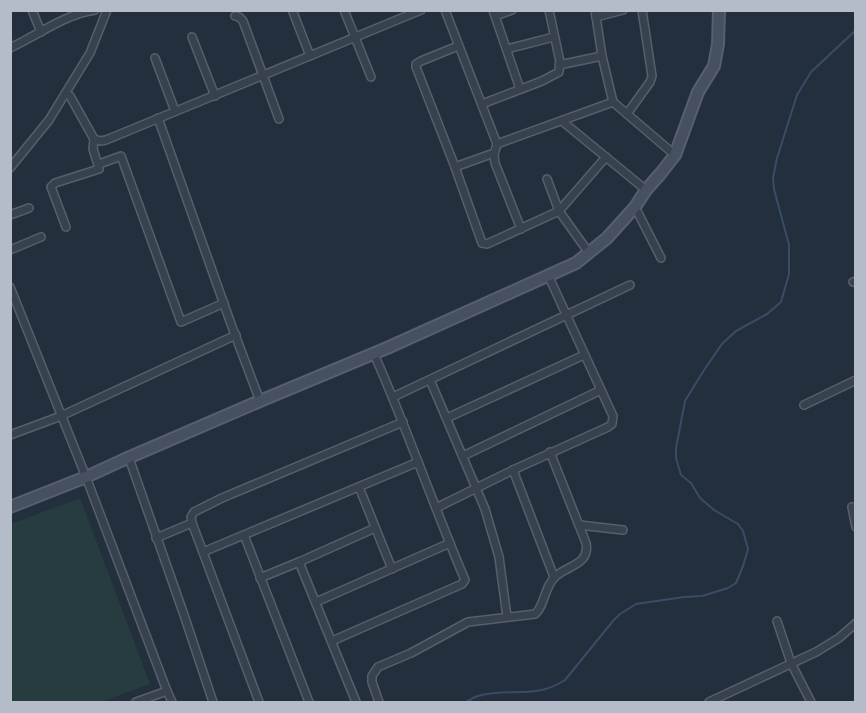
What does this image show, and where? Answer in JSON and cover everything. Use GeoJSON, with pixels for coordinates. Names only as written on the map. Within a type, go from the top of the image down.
{"type":"FeatureCollection","features":[{"type":"Feature","properties":{"kind":"main road"},"geometry":{"type":"LineString","coordinates":[[10,507],[375,354],[576,263],[607,238],[635,207],[675,155],[699,92],[714,66],[718,44],[719,10]]}},
{"type":"Feature","properties":{"kind":"street"},"geometry":{"type":"LineString","coordinates":[[32,10],[41,32]]}},
{"type":"Feature","properties":{"kind":"street"},"geometry":{"type":"LineString","coordinates":[[10,48],[76,15],[95,10]]}},
{"type":"Feature","properties":{"kind":"street"},"geometry":{"type":"LineString","coordinates":[[10,168],[49,120],[65,94],[90,53],[107,10]]}},
{"type":"Feature","properties":{"kind":"street"},"geometry":{"type":"LineString","coordinates":[[344,10],[371,76]]}},
{"type":"Feature","properties":{"kind":"street"},"geometry":{"type":"LineString","coordinates":[[94,139],[106,140],[421,10]]}},
{"type":"Feature","properties":{"kind":"street"},"geometry":{"type":"LineString","coordinates":[[445,10],[497,144],[494,153],[495,163],[521,229]]}},
{"type":"Feature","properties":{"kind":"street"},"geometry":{"type":"LineString","coordinates":[[512,10],[494,13],[520,89]]}},
{"type":"Feature","properties":{"kind":"street"},"geometry":{"type":"LineString","coordinates":[[482,104],[559,72],[549,10]]}},
{"type":"Feature","properties":{"kind":"street"},"geometry":{"type":"LineString","coordinates":[[622,10],[595,14],[613,102],[675,155]]}},
{"type":"Feature","properties":{"kind":"street"},"geometry":{"type":"LineString","coordinates":[[627,114],[651,82],[652,76],[642,10]]}},
{"type":"Feature","properties":{"kind":"street"},"geometry":{"type":"LineString","coordinates":[[293,12],[310,56]]}},
{"type":"Feature","properties":{"kind":"street"},"geometry":{"type":"LineString","coordinates":[[235,16],[243,21],[279,119]]}},
{"type":"Feature","properties":{"kind":"street"},"geometry":{"type":"LineString","coordinates":[[192,37],[214,96]]}},
{"type":"Feature","properties":{"kind":"street"},"geometry":{"type":"LineString","coordinates":[[507,49],[554,37]]}},
{"type":"Feature","properties":{"kind":"street"},"geometry":{"type":"LineString","coordinates":[[458,46],[416,64],[482,243],[487,244],[559,211],[606,157]]}},
{"type":"Feature","properties":{"kind":"street"},"geometry":{"type":"LineString","coordinates":[[559,65],[602,56]]}},
{"type":"Feature","properties":{"kind":"street"},"geometry":{"type":"LineString","coordinates":[[155,58],[175,111]]}},
{"type":"Feature","properties":{"kind":"street"},"geometry":{"type":"LineString","coordinates":[[65,94],[70,96],[94,139],[93,149],[99,168],[55,183],[51,187],[66,227]]}},
{"type":"Feature","properties":{"kind":"street"},"geometry":{"type":"LineString","coordinates":[[497,144],[613,102]]}},
{"type":"Feature","properties":{"kind":"street"},"geometry":{"type":"LineString","coordinates":[[158,118],[260,401]]}},
{"type":"Feature","properties":{"kind":"street"},"geometry":{"type":"LineString","coordinates":[[562,121],[646,190]]}},
{"type":"Feature","properties":{"kind":"street"},"geometry":{"type":"LineString","coordinates":[[455,167],[494,153]]}},
{"type":"Feature","properties":{"kind":"street"},"geometry":{"type":"LineString","coordinates":[[102,164],[121,156],[181,322],[224,303]]}},
{"type":"Feature","properties":{"kind":"street"},"geometry":{"type":"LineString","coordinates":[[547,179],[559,211],[590,253]]}},
{"type":"Feature","properties":{"kind":"street"},"geometry":{"type":"LineString","coordinates":[[635,207],[661,258]]}},
{"type":"Feature","properties":{"kind":"street"},"geometry":{"type":"LineString","coordinates":[[10,215],[29,208]]}},
{"type":"Feature","properties":{"kind":"street"},"geometry":{"type":"LineString","coordinates":[[10,250],[41,237]]}},
{"type":"Feature","properties":{"kind":"street"},"geometry":{"type":"LineString","coordinates":[[436,508],[612,424],[613,416],[548,275]]}},
{"type":"Feature","properties":{"kind":"street"},"geometry":{"type":"LineString","coordinates":[[393,397],[630,285]]}},
{"type":"Feature","properties":{"kind":"street"},"geometry":{"type":"LineString","coordinates":[[10,287],[172,702]]}},
{"type":"Feature","properties":{"kind":"street"},"geometry":{"type":"LineString","coordinates":[[10,435],[61,416],[236,335]]}},
{"type":"Feature","properties":{"kind":"street"},"geometry":{"type":"LineString","coordinates":[[332,641],[463,583],[465,580],[375,354]]}},
{"type":"Feature","properties":{"kind":"street"},"geometry":{"type":"LineString","coordinates":[[447,418],[584,355]]}},
{"type":"Feature","properties":{"kind":"street"},"geometry":{"type":"LineString","coordinates":[[430,380],[485,509],[499,557],[507,617]]}},
{"type":"Feature","properties":{"kind":"street"},"geometry":{"type":"LineString","coordinates":[[804,405],[855,380]]}},
{"type":"Feature","properties":{"kind":"street"},"geometry":{"type":"LineString","coordinates":[[463,456],[601,390]]}},
{"type":"Feature","properties":{"kind":"street"},"geometry":{"type":"LineString","coordinates":[[260,702],[191,517],[194,512],[212,503],[403,422]]}},
{"type":"Feature","properties":{"kind":"street"},"geometry":{"type":"LineString","coordinates":[[379,702],[372,682],[372,676],[378,668],[428,644],[459,625],[538,612],[554,577],[582,560],[586,555],[588,551],[586,543],[550,452]]}},
{"type":"Feature","properties":{"kind":"street"},"geometry":{"type":"LineString","coordinates":[[129,458],[213,702]]}},
{"type":"Feature","properties":{"kind":"street"},"geometry":{"type":"LineString","coordinates":[[203,552],[418,462]]}},
{"type":"Feature","properties":{"kind":"street"},"geometry":{"type":"LineString","coordinates":[[513,470],[554,577]]}},
{"type":"Feature","properties":{"kind":"street"},"geometry":{"type":"LineString","coordinates":[[359,487],[392,569]]}},
{"type":"Feature","properties":{"kind":"street"},"geometry":{"type":"LineString","coordinates":[[852,507],[855,527]]}},
{"type":"Feature","properties":{"kind":"street"},"geometry":{"type":"LineString","coordinates":[[156,538],[192,524]]}},
{"type":"Feature","properties":{"kind":"street"},"geometry":{"type":"LineString","coordinates":[[579,525],[623,530]]}},
{"type":"Feature","properties":{"kind":"street"},"geometry":{"type":"LineString","coordinates":[[260,578],[375,528]]}},
{"type":"Feature","properties":{"kind":"street"},"geometry":{"type":"LineString","coordinates":[[244,535],[309,702]]}},
{"type":"Feature","properties":{"kind":"street"},"geometry":{"type":"LineString","coordinates":[[316,602],[450,543]]}},
{"type":"Feature","properties":{"kind":"street"},"geometry":{"type":"LineString","coordinates":[[298,562],[356,702]]}},
{"type":"Feature","properties":{"kind":"street"},"geometry":{"type":"LineString","coordinates":[[777,621],[791,663],[811,702]]}},
{"type":"Feature","properties":{"kind":"street"},"geometry":{"type":"LineString","coordinates":[[709,702],[816,652],[839,638],[855,623]]}},
{"type":"Feature","properties":{"kind":"street"},"geometry":{"type":"LineString","coordinates":[[136,702],[167,691]]}},
{"type":"Feature","properties":{"kind":"green space"},"geometry":{"type":"Polygon","coordinates":[[[80,498],[150,684],[101,702],[11,702],[11,524],[80,498]]]}},
{"type":"Feature","properties":{"kind":"waterway"},"geometry":{"type":"LineString","coordinates":[[466,702],[476,696],[543,690],[565,680],[613,621],[636,604],[702,596],[728,588],[736,583],[748,549],[743,531],[738,524],[714,510],[700,498],[691,483],[681,475],[676,458],[685,401],[722,344],[736,331],[767,314],[781,302],[789,274],[789,245],[774,189],[773,178],[777,158],[797,95],[811,72],[856,30]]}}]}
